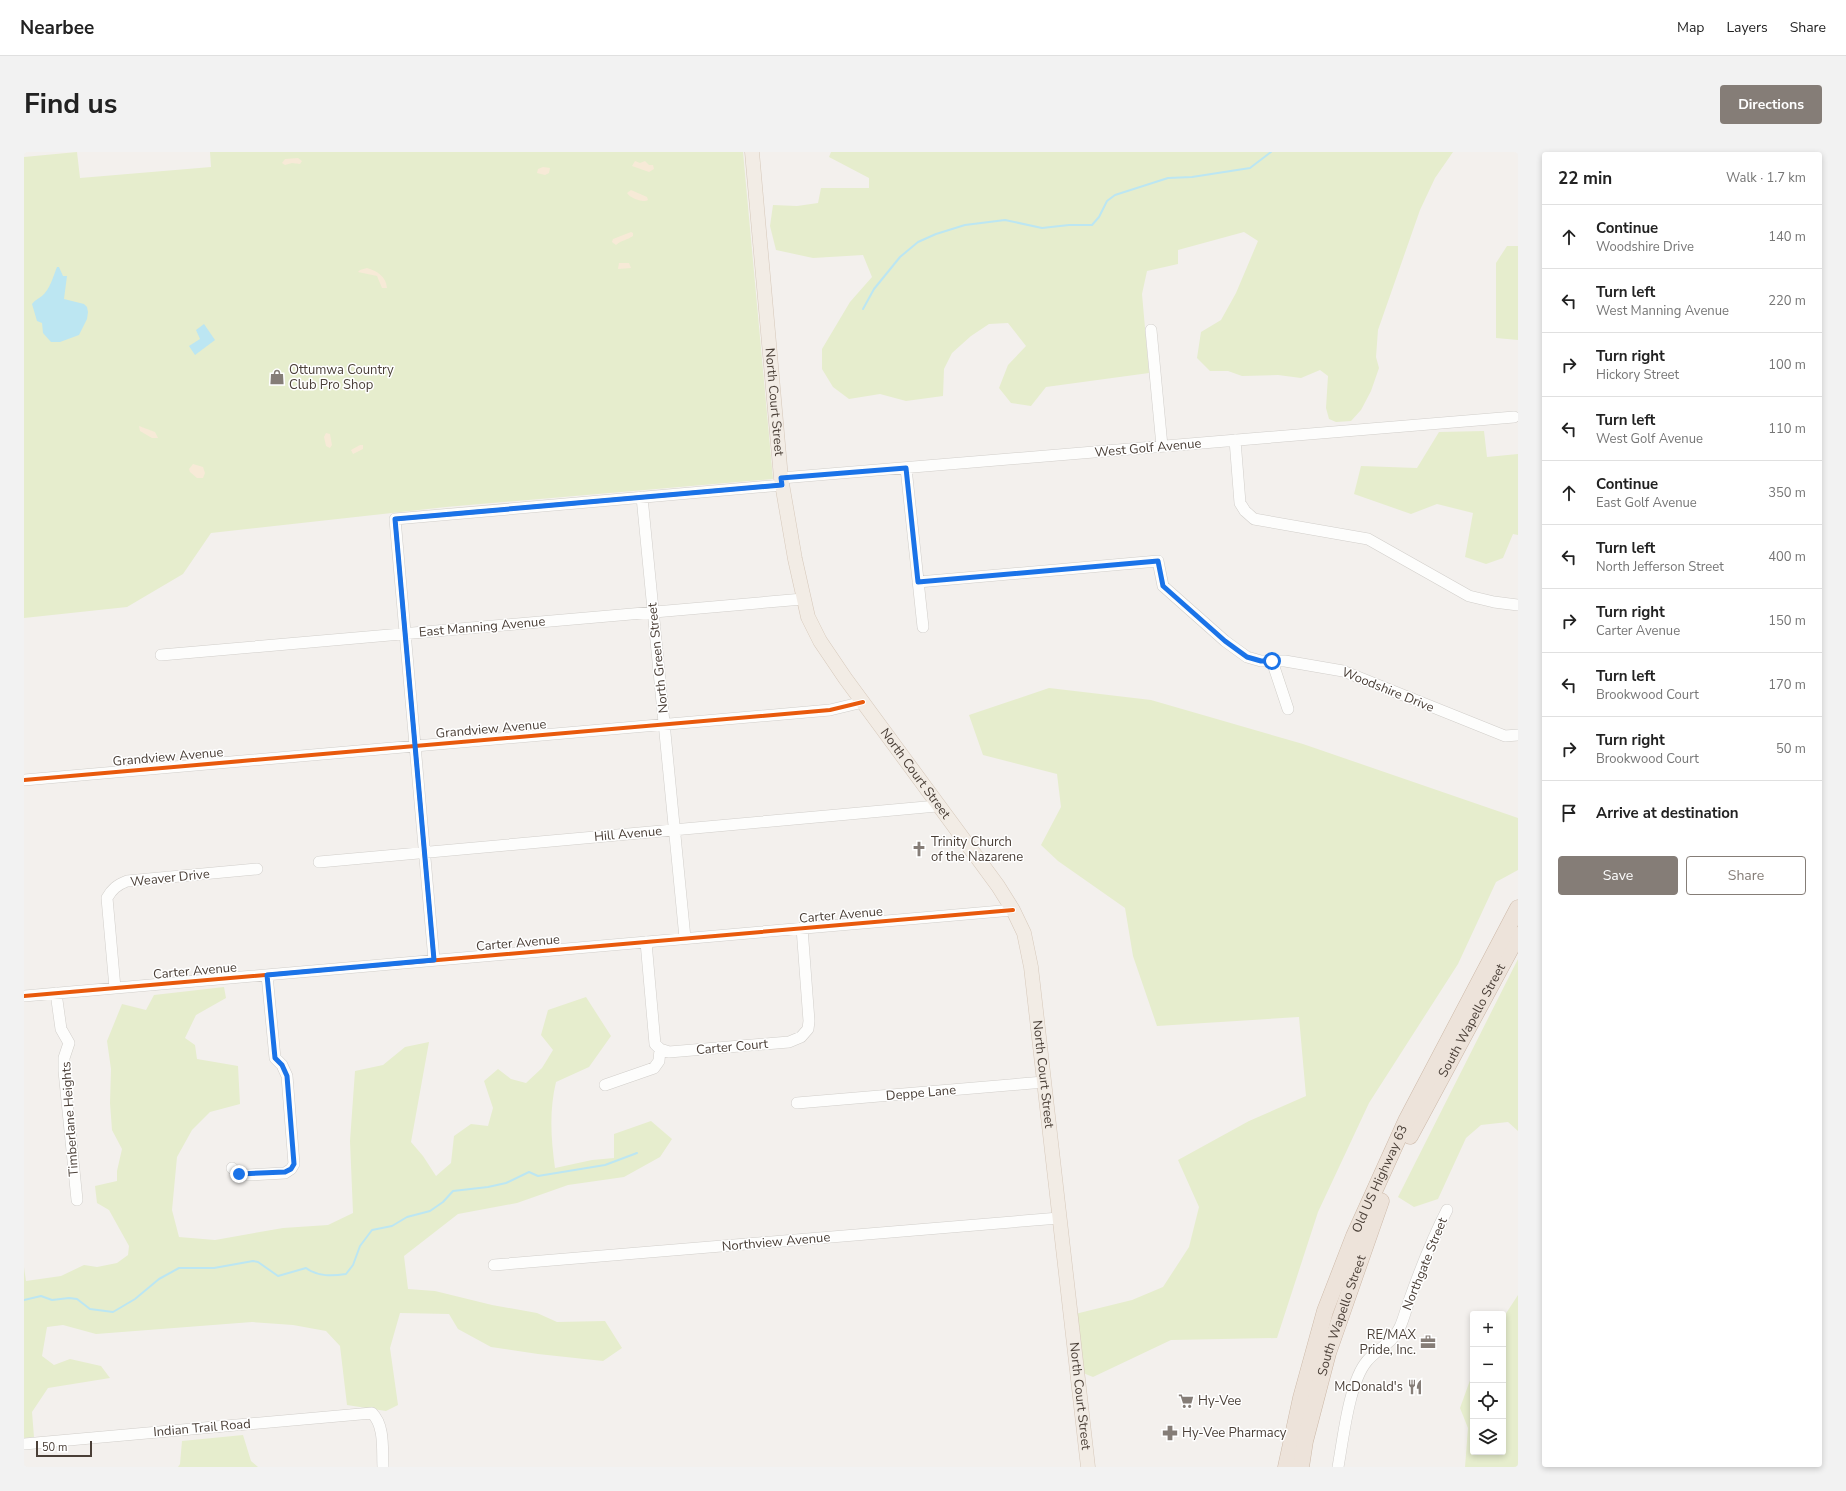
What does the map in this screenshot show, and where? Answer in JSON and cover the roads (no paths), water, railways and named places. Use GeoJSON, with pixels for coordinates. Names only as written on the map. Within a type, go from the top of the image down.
{"type":"FeatureCollection","features":[{"type":"Feature","properties":{"kind":"highway","name":"Old US Highway 63"},"geometry":{"type":"LineString","coordinates":[[1286,1467],[1301,1398],[1325,1311],[1354,1236],[1406,1121],[1518,908]]}},
{"type":"Feature","properties":{"kind":"highway","name":"South Wapello Street"},"geometry":{"type":"LineString","coordinates":[[1301,1467],[1305,1442],[1328,1354],[1380,1203],[1411,1135],[1518,935]]}},
{"type":"Feature","properties":{"kind":"main road","name":"North Court Street"},"geometry":{"type":"LineString","coordinates":[[752,152],[781,481],[803,599],[808,616],[820,641],[844,678],[863,702],[937,806],[974,853],[1014,910],[1024,933],[1044,1082],[1088,1467]]}},
{"type":"Feature","properties":{"kind":"street"},"geometry":{"type":"LineString","coordinates":[[1151,330],[1162,446]]}},
{"type":"Feature","properties":{"kind":"street","name":"West Golf Avenue"},"geometry":{"type":"LineString","coordinates":[[405,634],[395,519],[642,497],[906,468],[1514,417]]}},
{"type":"Feature","properties":{"kind":"street"},"geometry":{"type":"LineString","coordinates":[[1235,440],[1240,503],[1245,511],[1254,519],[1368,539],[1469,596],[1494,602],[1518,605]]}},
{"type":"Feature","properties":{"kind":"street"},"geometry":{"type":"LineString","coordinates":[[906,468],[923,628]]}},
{"type":"Feature","properties":{"kind":"street","name":"North Green Street"},"geometry":{"type":"LineString","coordinates":[[642,497],[685,938]]}},
{"type":"Feature","properties":{"kind":"street","name":"Woodshire Drive"},"geometry":{"type":"LineString","coordinates":[[918,582],[1158,561],[1163,586],[1225,641],[1247,657],[1261,661],[1285,661],[1343,671],[1505,736],[1518,735]]}},
{"type":"Feature","properties":{"kind":"street","name":"East Manning Avenue"},"geometry":{"type":"LineString","coordinates":[[161,655],[803,599]]}},
{"type":"Feature","properties":{"kind":"street"},"geometry":{"type":"LineString","coordinates":[[405,634],[434,960]]}},
{"type":"Feature","properties":{"kind":"street"},"geometry":{"type":"LineString","coordinates":[[1272,661],[1288,709]]}},
{"type":"Feature","properties":{"kind":"street","name":"Grandview Avenue"},"geometry":{"type":"LineString","coordinates":[[24,780],[830,710],[863,702]]}},
{"type":"Feature","properties":{"kind":"street","name":"Hill Avenue"},"geometry":{"type":"LineString","coordinates":[[319,862],[937,806]]}},
{"type":"Feature","properties":{"kind":"street","name":"Weaver Drive"},"geometry":{"type":"LineString","coordinates":[[115,988],[107,898],[117,885],[127,881],[257,869]]}},
{"type":"Feature","properties":{"kind":"street","name":"Carter Avenue"},"geometry":{"type":"LineString","coordinates":[[24,996],[1014,910]]}},
{"type":"Feature","properties":{"kind":"street","name":"Carter Court"},"geometry":{"type":"LineString","coordinates":[[660,1049],[669,1052],[721,1049],[790,1042],[801,1037],[808,1029],[809,1021],[802,928]]}},
{"type":"Feature","properties":{"kind":"street"},"geometry":{"type":"LineString","coordinates":[[605,1085],[654,1068],[659,1061],[660,1049],[655,1044],[646,942]]}},
{"type":"Feature","properties":{"kind":"street"},"geometry":{"type":"LineString","coordinates":[[232,1168],[239,1174],[247,1175],[285,1172],[291,1169],[294,1164],[287,1076],[282,1065],[275,1058],[267,975]]}},
{"type":"Feature","properties":{"kind":"street","name":"Timberlane Heights"},"geometry":{"type":"LineString","coordinates":[[56,993],[61,1029],[69,1043],[68,1051],[64,1058],[64,1071],[77,1200]]}},
{"type":"Feature","properties":{"kind":"street","name":"Deppe Lane"},"geometry":{"type":"LineString","coordinates":[[797,1103],[1044,1082]]}},
{"type":"Feature","properties":{"kind":"street","name":"Northgate Street"},"geometry":{"type":"LineString","coordinates":[[1338,1467],[1353,1392],[1361,1370],[1366,1362],[1391,1341],[1400,1328],[1438,1226],[1446,1210]]}},
{"type":"Feature","properties":{"kind":"street","name":"Northview Avenue"},"geometry":{"type":"LineString","coordinates":[[494,1265],[1059,1218]]}},
{"type":"Feature","properties":{"kind":"street","name":"Indian Trail Road"},"geometry":{"type":"LineString","coordinates":[[24,1444],[358,1413],[372,1413],[378,1419],[380,1428],[383,1467]]}},
{"type":"Feature","properties":{"kind":"water"},"geometry":{"type":"Polygon","coordinates":[[[57,267],[59,267],[63,276],[67,276],[64,299],[84,304],[87,307],[88,312],[87,319],[79,335],[60,342],[51,342],[43,333],[42,323],[37,321],[32,304],[47,290],[57,267]]]}},
{"type":"Feature","properties":{"kind":"water"},"geometry":{"type":"Polygon","coordinates":[[[204,324],[215,340],[195,355],[189,346],[200,339],[196,330],[204,324]]]}},
{"type":"Feature","properties":{"kind":"waterway"},"geometry":{"type":"LineString","coordinates":[[863,309],[874,289],[900,257],[918,242],[936,234],[965,225],[1005,220],[1042,228],[1069,225],[1092,225],[1099,217],[1107,201],[1115,195],[1168,178],[1192,177],[1250,168],[1271,152]]}},
{"type":"Feature","properties":{"kind":"waterway"},"geometry":{"type":"LineString","coordinates":[[24,1300],[41,1296],[52,1300],[69,1298],[77,1299],[90,1309],[113,1312],[135,1299],[159,1279],[179,1268],[214,1268],[253,1261],[258,1262],[278,1276],[306,1268],[315,1273],[321,1274],[346,1274],[353,1265],[360,1246],[372,1230],[392,1226],[407,1217],[430,1211],[443,1202],[453,1191],[488,1187],[506,1183],[529,1172],[538,1176],[605,1165],[637,1153]]}},
{"type":"Feature","properties":{"kind":"place","name":"Ottumwa Country Club Pro Shop"},"geometry":{"type":"Point","coordinates":[277,377]}},
{"type":"Feature","properties":{"kind":"place","name":"Trinity Church of the Nazarene"},"geometry":{"type":"Point","coordinates":[919,849]}},
{"type":"Feature","properties":{"kind":"place","name":"RE/MAX Pride, Inc."},"geometry":{"type":"Point","coordinates":[1428,1342]}},
{"type":"Feature","properties":{"kind":"place","name":"McDonald's"},"geometry":{"type":"Point","coordinates":[1415,1387]}},
{"type":"Feature","properties":{"kind":"place","name":"Hy-Vee"},"geometry":{"type":"Point","coordinates":[1186,1401]}},
{"type":"Feature","properties":{"kind":"place","name":"Hy-Vee Pharmacy"},"geometry":{"type":"Point","coordinates":[1170,1433]}}]}
